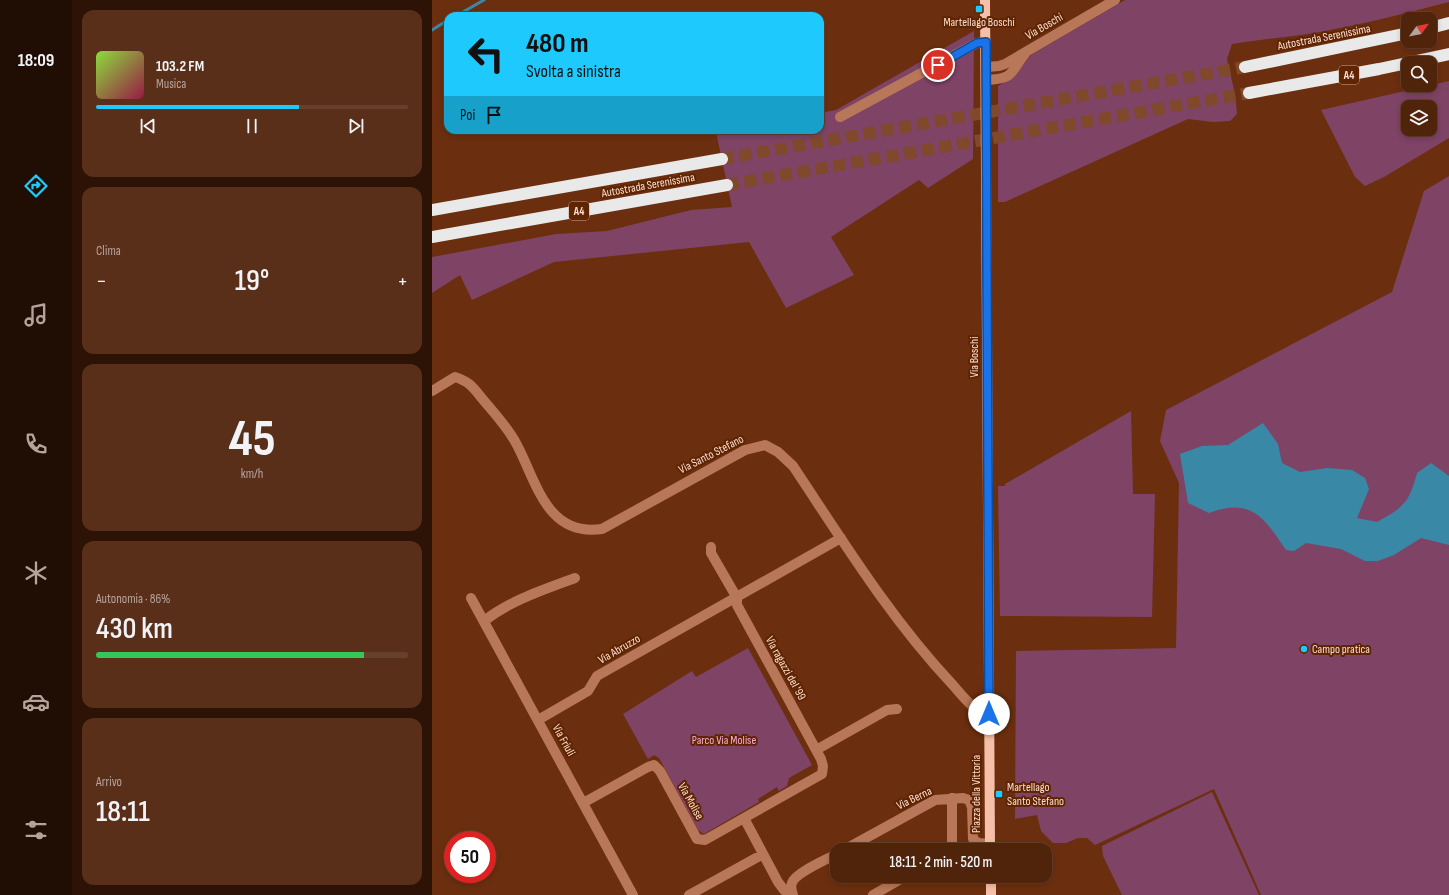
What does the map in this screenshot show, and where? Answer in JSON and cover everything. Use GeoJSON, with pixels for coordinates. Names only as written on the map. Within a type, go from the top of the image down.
{"type":"FeatureCollection","features":[{"type":"Feature","properties":{"kind":"highway"},"geometry":{"type":"LineString","coordinates":[[1437,26],[1449,23]]}},
{"type":"Feature","properties":{"kind":"highway","name":"Autostrada Serenissima"},"geometry":{"type":"LineString","coordinates":[[1245,67],[1401,34]]}},
{"type":"Feature","properties":{"kind":"highway","name":"A4"},"geometry":{"type":"LineString","coordinates":[[1249,94],[1379,70],[1449,54]]}},
{"type":"Feature","properties":{"kind":"highway","name":"Autostrada Serenissima"},"geometry":{"type":"LineString","coordinates":[[432,210],[722,159]]}},
{"type":"Feature","properties":{"kind":"highway","name":"Autostrada Serenissima"},"geometry":{"type":"LineString","coordinates":[[432,237],[727,185]]}},
{"type":"Feature","properties":{"kind":"main road","name":"Via Boschi"},"geometry":{"type":"LineString","coordinates":[[985,0],[987,67],[989,714]]}},
{"type":"Feature","properties":{"kind":"main road","name":"Piazza della Vittoria"},"geometry":{"type":"LineString","coordinates":[[989,714],[990,843]]}},
{"type":"Feature","properties":{"kind":"main road"},"geometry":{"type":"LineString","coordinates":[[991,883],[992,895]]}},
{"type":"Feature","properties":{"kind":"street","name":"Via Boschi"},"geometry":{"type":"LineString","coordinates":[[987,67],[999,66],[1028,51],[1115,0]]}},
{"type":"Feature","properties":{"kind":"street"},"geometry":{"type":"LineString","coordinates":[[840,117],[977,43],[986,42]]}},
{"type":"Feature","properties":{"kind":"street"},"geometry":{"type":"LineString","coordinates":[[986,80],[1007,77],[1012,74],[1028,51]]}},
{"type":"Feature","properties":{"kind":"street","name":"Via Santo Stefano"},"geometry":{"type":"LineString","coordinates":[[432,391],[455,377],[467,381],[511,434],[542,497],[549,508],[556,516],[576,529],[602,529],[745,450],[766,445],[778,452],[793,466],[892,614],[933,664],[967,700],[982,713],[989,714]]}},
{"type":"Feature","properties":{"kind":"street"},"geometry":{"type":"LineString","coordinates":[[737,598],[742,593],[841,538]]}},
{"type":"Feature","properties":{"kind":"street","name":"Via ragazzi del '99"},"geometry":{"type":"LineString","coordinates":[[711,547],[711,553],[737,598],[736,604],[824,766],[822,774],[744,818]]}},
{"type":"Feature","properties":{"kind":"street"},"geometry":{"type":"LineString","coordinates":[[484,621],[493,613],[526,596],[575,578]]}},
{"type":"Feature","properties":{"kind":"street","name":"Via Friuli"},"geometry":{"type":"LineString","coordinates":[[471,598],[633,895]]}},
{"type":"Feature","properties":{"kind":"street","name":"Via Abruzzo"},"geometry":{"type":"LineString","coordinates":[[538,720],[588,691],[597,676],[718,606],[737,598]]}},
{"type":"Feature","properties":{"kind":"street"},"geometry":{"type":"LineString","coordinates":[[816,750],[887,710],[897,708]]}},
{"type":"Feature","properties":{"kind":"street","name":"Via Molise"},"geometry":{"type":"LineString","coordinates":[[583,803],[654,765],[660,771],[697,839],[705,840],[744,818]]}},
{"type":"Feature","properties":{"kind":"street"},"geometry":{"type":"LineString","coordinates":[[952,798],[952,843]]}},
{"type":"Feature","properties":{"kind":"street","name":"Via Berna"},"geometry":{"type":"LineString","coordinates":[[857,843],[935,800],[963,798],[969,800],[972,807],[973,839],[978,843]]}},
{"type":"Feature","properties":{"kind":"street"},"geometry":{"type":"LineString","coordinates":[[744,818],[778,882],[784,890],[792,895]]}},
{"type":"Feature","properties":{"kind":"street"},"geometry":{"type":"LineString","coordinates":[[689,895],[762,854]]}},
{"type":"Feature","properties":{"kind":"street"},"geometry":{"type":"LineString","coordinates":[[792,895],[792,881],[830,858]]}},
{"type":"Feature","properties":{"kind":"street"},"geometry":{"type":"LineString","coordinates":[[873,895],[894,883]]}},
{"type":"Feature","properties":{"kind":"green space"},"geometry":{"type":"Polygon","coordinates":[[[1125,0],[1449,0],[1449,2],[1409,12],[1401,12],[1401,14],[1385,18],[1320,32],[1232,44],[1227,59],[1235,94],[1237,114],[1230,121],[1213,122],[1188,119],[1005,202],[998,202],[998,86],[1015,76],[1031,55],[1125,0]]]}},
{"type":"Feature","properties":{"kind":"green space"},"geometry":{"type":"Polygon","coordinates":[[[974,31],[973,159],[928,188],[919,180],[831,237],[854,275],[786,308],[749,242],[554,262],[472,300],[460,275],[432,293],[432,257],[556,234],[607,231],[691,210],[732,207],[716,134],[824,134],[824,112],[836,110],[974,31]]]}},
{"type":"Feature","properties":{"kind":"green space"},"geometry":{"type":"Polygon","coordinates":[[[1449,81],[1449,138],[1384,177],[1365,186],[1355,177],[1321,110],[1401,92],[1437,92],[1437,84],[1449,81]]]}},
{"type":"Feature","properties":{"kind":"green space"},"geometry":{"type":"Polygon","coordinates":[[[1449,176],[1449,895],[1261,895],[1214,789],[1095,845],[1087,838],[1078,838],[1066,843],[1053,843],[1041,831],[1037,815],[1015,819],[1016,651],[1176,648],[1179,483],[1160,441],[1166,410],[1392,292],[1424,191],[1449,176]]]}},
{"type":"Feature","properties":{"kind":"green space"},"geometry":{"type":"Polygon","coordinates":[[[1131,411],[1133,494],[1155,494],[1152,617],[1000,616],[998,486],[1005,486],[1005,484],[1131,411]]]}},
{"type":"Feature","properties":{"kind":"green space","name":"Parco Via Molise"},"geometry":{"type":"Polygon","coordinates":[[[748,648],[812,765],[789,778],[787,786],[779,791],[777,787],[758,799],[759,802],[704,834],[698,830],[659,758],[654,755],[648,759],[623,714],[692,671],[696,677],[748,648]]]}},
{"type":"Feature","properties":{"kind":"green space"},"geometry":{"type":"Polygon","coordinates":[[[1212,792],[1259,895],[1122,895],[1103,856],[1102,846],[1212,792]]]}},
{"type":"Feature","properties":{"kind":"water"},"geometry":{"type":"Polygon","coordinates":[[[1263,423],[1278,444],[1282,463],[1300,472],[1327,468],[1352,470],[1365,478],[1369,489],[1357,518],[1377,522],[1394,512],[1408,498],[1417,473],[1431,463],[1449,476],[1449,545],[1421,538],[1394,555],[1378,561],[1365,561],[1341,549],[1306,543],[1294,551],[1286,550],[1271,528],[1263,520],[1246,509],[1224,509],[1209,513],[1188,503],[1180,454],[1202,446],[1228,445],[1263,423]]]}},
{"type":"Feature","properties":{"kind":"waterway"},"geometry":{"type":"LineString","coordinates":[[463,12],[484,0]]}},
{"type":"Feature","properties":{"kind":"waterway"},"geometry":{"type":"LineString","coordinates":[[432,30],[444,22]]}},
{"type":"Feature","properties":{"kind":"tunnel"},"geometry":{"type":"LineString","coordinates":[[722,159],[1245,67]]}},
{"type":"Feature","properties":{"kind":"tunnel"},"geometry":{"type":"LineString","coordinates":[[727,185],[1249,93]]}},
{"type":"Feature","properties":{"kind":"place","name":"Martellago Boschi"},"geometry":{"type":"Point","coordinates":[979,9]}},
{"type":"Feature","properties":{"kind":"place","name":"Campo pratica"},"geometry":{"type":"Point","coordinates":[1304,649]}},
{"type":"Feature","properties":{"kind":"place","name":"Martellago Santo Stefano"},"geometry":{"type":"Point","coordinates":[999,794]}},
{"type":"Feature","properties":{"kind":"route"},"geometry":{"type":"LineString","coordinates":[[938,65],[977,43],[986,42],[989,714]]}}]}
